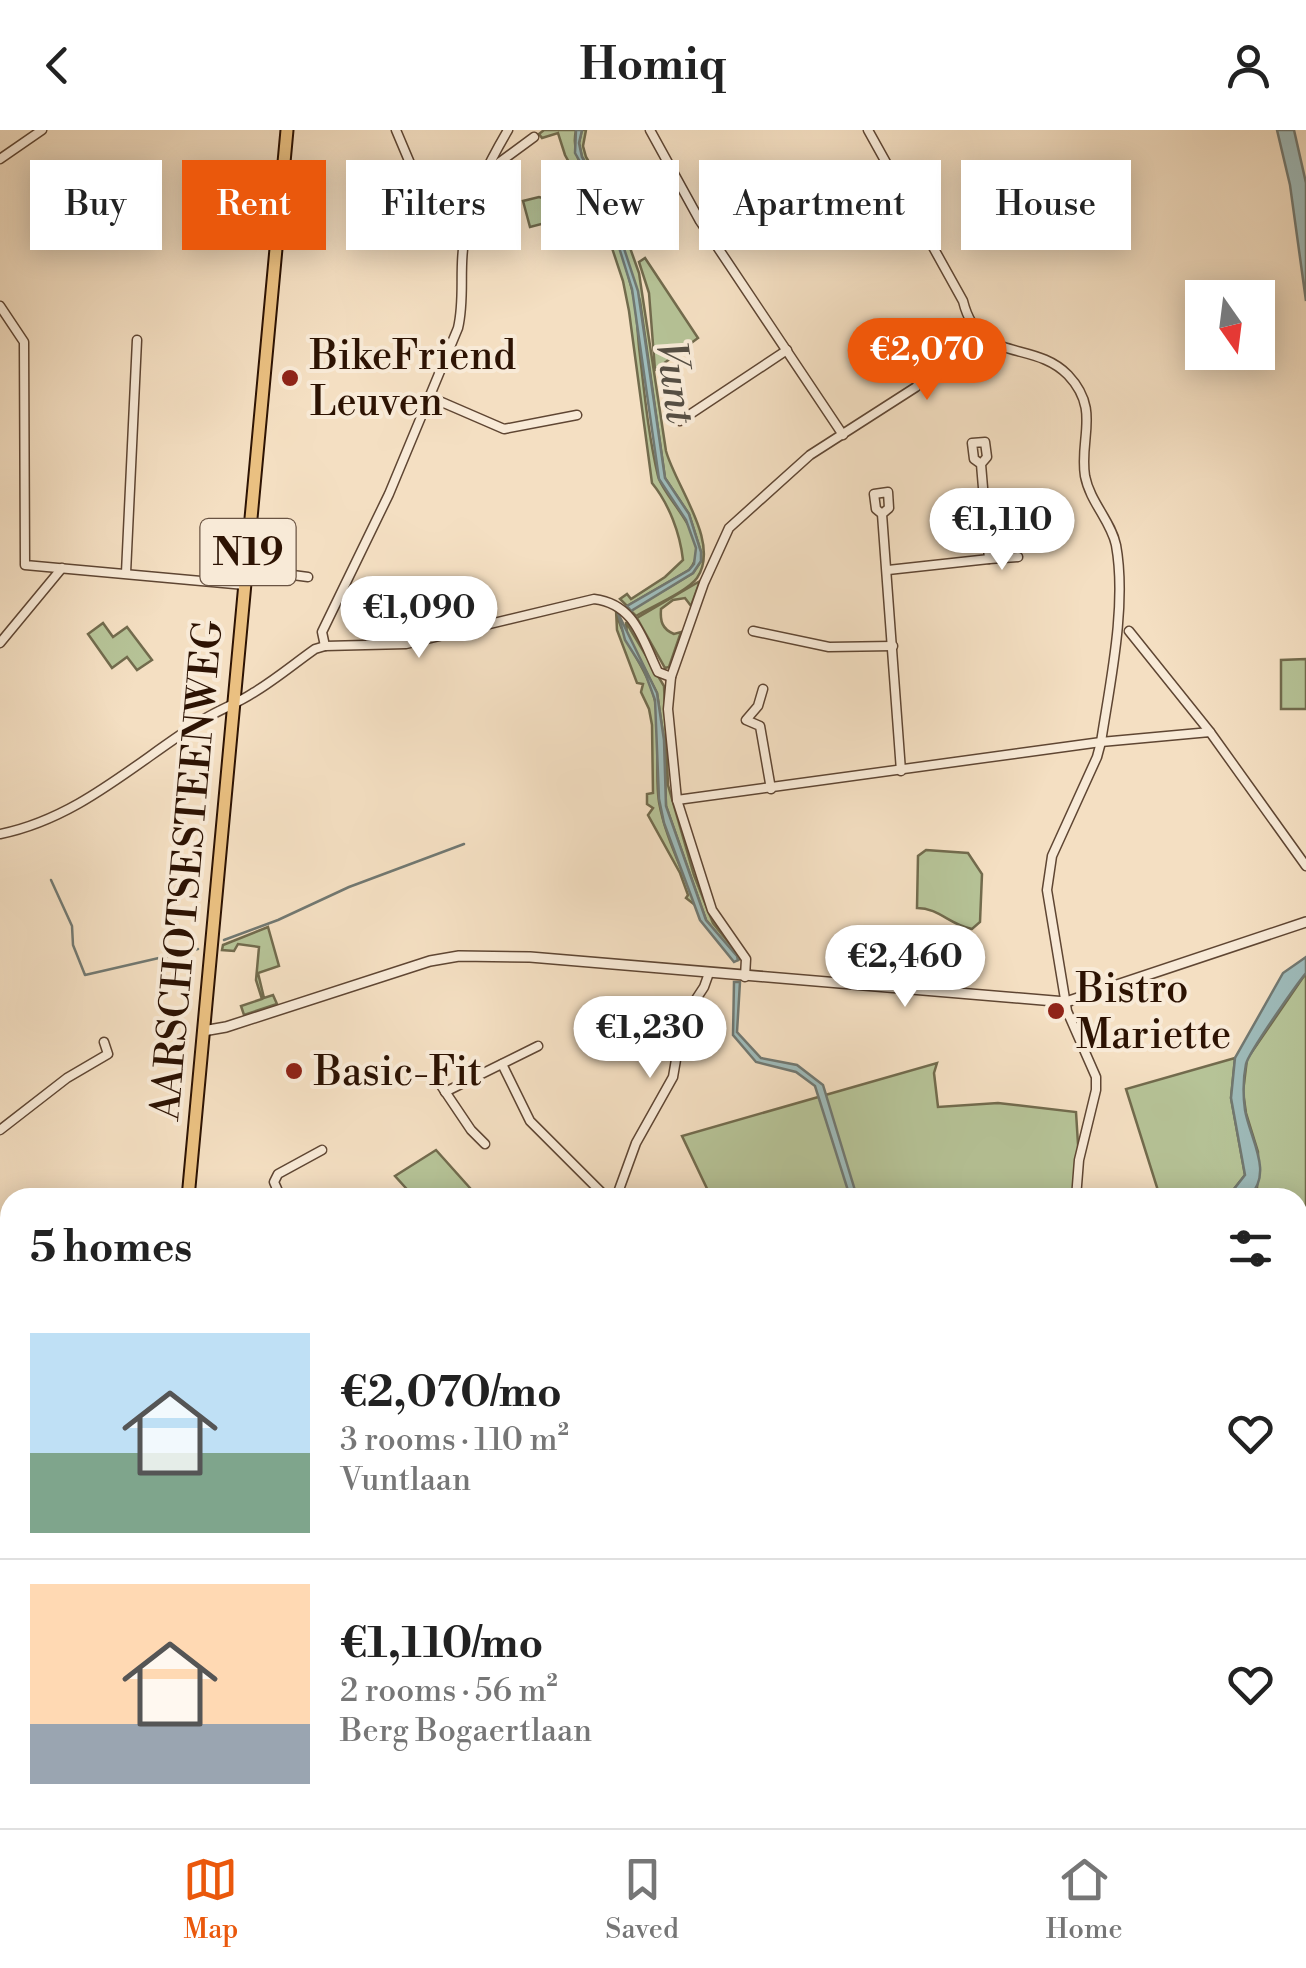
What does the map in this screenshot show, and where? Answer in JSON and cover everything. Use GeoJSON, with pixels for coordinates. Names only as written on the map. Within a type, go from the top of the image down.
{"type":"FeatureCollection","features":[{"type":"Feature","properties":{"kind":"main road","name":"AARSCHOTSESTEENWEG"},"geometry":{"type":"LineString","coordinates":[[189,1188],[287,130]]}},
{"type":"Feature","properties":{"kind":"street"},"geometry":{"type":"LineString","coordinates":[[0,159],[42,130]]}},
{"type":"Feature","properties":{"kind":"street"},"geometry":{"type":"LineString","coordinates":[[396,130],[409,160]]}},
{"type":"Feature","properties":{"kind":"street"},"geometry":{"type":"LineString","coordinates":[[490,160],[508,130]]}},
{"type":"Feature","properties":{"kind":"street"},"geometry":{"type":"LineString","coordinates":[[650,130],[700,221],[844,435]]}},
{"type":"Feature","properties":{"kind":"street"},"geometry":{"type":"LineString","coordinates":[[868,130],[963,301],[971,324],[988,342],[1003,350],[1050,362],[1066,374],[1086,406],[1089,424],[1084,461],[1089,492],[1116,548],[1118,636],[1097,757],[1061,831],[1049,873],[1049,919],[1071,1025],[1096,1077],[1078,1160],[1077,1188]]}},
{"type":"Feature","properties":{"kind":"street"},"geometry":{"type":"LineString","coordinates":[[503,160],[534,137]]}},
{"type":"Feature","properties":{"kind":"street"},"geometry":{"type":"LineString","coordinates":[[325,646],[322,632],[389,494],[462,314],[464,250]]}},
{"type":"Feature","properties":{"kind":"street"},"geometry":{"type":"LineString","coordinates":[[0,306],[24,342],[25,564],[245,586]]}},
{"type":"Feature","properties":{"kind":"street"},"geometry":{"type":"LineString","coordinates":[[740,976],[746,958],[712,910],[677,800],[668,709],[671,677],[704,583],[730,528],[810,455],[916,387],[971,324]]}},
{"type":"Feature","properties":{"kind":"street"},"geometry":{"type":"LineString","coordinates":[[126,573],[137,340]]}},
{"type":"Feature","properties":{"kind":"street"},"geometry":{"type":"LineString","coordinates":[[680,422],[786,350]]}},
{"type":"Feature","properties":{"kind":"street"},"geometry":{"type":"LineString","coordinates":[[430,397],[504,429],[577,415]]}},
{"type":"Feature","properties":{"kind":"street"},"geometry":{"type":"LineString","coordinates":[[981,464],[989,559]]}},
{"type":"Feature","properties":{"kind":"street"},"geometry":{"type":"LineString","coordinates":[[882,514],[901,771]]}},
{"type":"Feature","properties":{"kind":"street"},"geometry":{"type":"LineString","coordinates":[[888,570],[1018,557]]}},
{"type":"Feature","properties":{"kind":"street"},"geometry":{"type":"LineString","coordinates":[[0,643],[62,568]]}},
{"type":"Feature","properties":{"kind":"street"},"geometry":{"type":"LineString","coordinates":[[247,569],[308,577]]}},
{"type":"Feature","properties":{"kind":"street"},"geometry":{"type":"LineString","coordinates":[[0,834],[74,807],[315,648],[406,644],[594,599],[609,601],[631,617],[658,672],[671,677]]}},
{"type":"Feature","properties":{"kind":"street"},"geometry":{"type":"LineString","coordinates":[[1129,630],[1210,732],[1306,866]]}},
{"type":"Feature","properties":{"kind":"street"},"geometry":{"type":"LineString","coordinates":[[754,631],[829,647],[893,646]]}},
{"type":"Feature","properties":{"kind":"street"},"geometry":{"type":"LineString","coordinates":[[764,689],[758,706],[746,720],[760,726],[771,789]]}},
{"type":"Feature","properties":{"kind":"street"},"geometry":{"type":"LineString","coordinates":[[677,800],[1100,742],[1210,732]]}},
{"type":"Feature","properties":{"kind":"street"},"geometry":{"type":"LineString","coordinates":[[203,1031],[236,1024],[414,966],[459,956],[530,957],[1066,1002],[1306,922]]}},
{"type":"Feature","properties":{"kind":"street"},"geometry":{"type":"LineString","coordinates":[[620,1188],[636,1143],[672,1078],[683,1019],[709,973]]}},
{"type":"Feature","properties":{"kind":"street"},"geometry":{"type":"LineString","coordinates":[[0,1130],[67,1078],[108,1054],[104,1042]]}},
{"type":"Feature","properties":{"kind":"street"},"geometry":{"type":"LineString","coordinates":[[445,1092],[538,1046]]}},
{"type":"Feature","properties":{"kind":"street"},"geometry":{"type":"LineString","coordinates":[[502,1064],[530,1120],[596,1188]]}},
{"type":"Feature","properties":{"kind":"street"},"geometry":{"type":"LineString","coordinates":[[436,1078],[485,1144]]}},
{"type":"Feature","properties":{"kind":"street"},"geometry":{"type":"LineString","coordinates":[[277,1188],[274,1182],[278,1174],[322,1150]]}},
{"type":"Feature","properties":{"kind":"green space"},"geometry":{"type":"Polygon","coordinates":[[[544,130],[576,130],[579,160],[568,160],[558,133],[542,138],[539,134],[544,130]]]}},
{"type":"Feature","properties":{"kind":"green space"},"geometry":{"type":"Polygon","coordinates":[[[582,130],[586,130],[583,146],[588,160],[582,157],[582,130]]]}},
{"type":"Feature","properties":{"kind":"green space"},"geometry":{"type":"Polygon","coordinates":[[[539,197],[541,224],[530,227],[523,201],[539,197]]]}},
{"type":"Feature","properties":{"kind":"green space"},"geometry":{"type":"Polygon","coordinates":[[[613,250],[621,250],[635,301],[658,476],[693,533],[696,546],[696,558],[689,570],[627,606],[620,599],[627,594],[631,599],[683,560],[668,509],[652,483],[623,281],[613,250]]]}},
{"type":"Feature","properties":{"kind":"green space"},"geometry":{"type":"Polygon","coordinates":[[[623,250],[631,250],[639,273],[666,451],[704,548],[703,564],[692,583],[636,616],[631,611],[693,573],[701,561],[689,514],[665,478],[640,301],[623,250]]]}},
{"type":"Feature","properties":{"kind":"green space"},"geometry":{"type":"Polygon","coordinates":[[[645,258],[698,338],[655,370],[649,293],[639,262],[645,258]]]}},
{"type":"Feature","properties":{"kind":"green space"},"geometry":{"type":"Polygon","coordinates":[[[700,581],[691,606],[685,598],[673,600],[661,609],[664,627],[674,634],[681,632],[669,667],[665,668],[637,618],[700,581]]]}},
{"type":"Feature","properties":{"kind":"green space"},"geometry":{"type":"Polygon","coordinates":[[[616,610],[655,701],[659,802],[695,905],[686,898],[680,873],[648,815],[653,808],[647,804],[647,794],[653,793],[652,725],[641,692],[643,684],[637,683],[617,630],[616,610]]]}},
{"type":"Feature","properties":{"kind":"green space"},"geometry":{"type":"Polygon","coordinates":[[[626,622],[664,686],[668,785],[694,875],[713,923],[741,958],[738,960],[706,920],[666,806],[664,740],[657,693],[627,634],[626,622]]]}},
{"type":"Feature","properties":{"kind":"green space"},"geometry":{"type":"Polygon","coordinates":[[[103,623],[113,637],[127,627],[152,660],[137,670],[127,657],[112,668],[88,634],[103,623]]]}},
{"type":"Feature","properties":{"kind":"green space"},"geometry":{"type":"Polygon","coordinates":[[[1306,659],[1306,709],[1281,709],[1281,660],[1306,659]]]}},
{"type":"Feature","properties":{"kind":"green space"},"geometry":{"type":"Polygon","coordinates":[[[926,850],[968,853],[982,874],[980,922],[972,929],[917,908],[918,856],[926,850]]]}},
{"type":"Feature","properties":{"kind":"green space"},"geometry":{"type":"Polygon","coordinates":[[[268,927],[279,966],[258,973],[264,998],[273,995],[277,1004],[244,1015],[241,1006],[262,999],[256,980],[259,947],[238,944],[234,951],[222,950],[223,945],[268,927]]]}},
{"type":"Feature","properties":{"kind":"green space"},"geometry":{"type":"Polygon","coordinates":[[[1306,973],[1306,1188],[1257,1188],[1258,1152],[1243,1092],[1247,1059],[1306,973]]]}},
{"type":"Feature","properties":{"kind":"green space"},"geometry":{"type":"Polygon","coordinates":[[[1235,1058],[1231,1098],[1245,1175],[1235,1188],[1157,1188],[1126,1089],[1235,1058]]]}},
{"type":"Feature","properties":{"kind":"green space"},"geometry":{"type":"Polygon","coordinates":[[[937,1063],[934,1073],[938,1107],[998,1103],[1076,1112],[1077,1188],[707,1188],[682,1136],[937,1063]]]}},
{"type":"Feature","properties":{"kind":"green space"},"geometry":{"type":"Polygon","coordinates":[[[436,1150],[470,1188],[406,1188],[395,1176],[436,1150]]]}},
{"type":"Feature","properties":{"kind":"water"},"geometry":{"type":"Polygon","coordinates":[[[576,130],[582,130],[579,143],[584,160],[575,153],[576,130]]]}},
{"type":"Feature","properties":{"kind":"water"},"geometry":{"type":"Polygon","coordinates":[[[1277,130],[1294,130],[1306,183],[1306,301],[1290,185],[1277,130]]]}},
{"type":"Feature","properties":{"kind":"water"},"geometry":{"type":"Polygon","coordinates":[[[620,250],[624,250],[638,291],[665,478],[689,514],[701,561],[693,573],[631,611],[627,606],[689,570],[696,548],[686,520],[659,479],[632,289],[620,250]]]}},
{"type":"Feature","properties":{"kind":"water"},"geometry":{"type":"Polygon","coordinates":[[[618,613],[657,693],[664,740],[666,806],[706,920],[737,956],[734,962],[700,920],[664,823],[659,799],[655,700],[644,670],[625,640],[618,613]]]}},
{"type":"Feature","properties":{"kind":"water"},"geometry":{"type":"Polygon","coordinates":[[[1306,957],[1306,973],[1246,1064],[1245,1110],[1260,1177],[1256,1188],[1235,1188],[1245,1175],[1231,1098],[1235,1058],[1283,973],[1306,957]]]}},
{"type":"Feature","properties":{"kind":"water"},"geometry":{"type":"Polygon","coordinates":[[[734,982],[740,982],[737,1032],[761,1058],[797,1065],[823,1085],[854,1188],[847,1188],[815,1086],[796,1072],[756,1062],[733,1035],[734,982]]]}},
{"type":"Feature","properties":{"kind":"waterway"},"geometry":{"type":"LineString","coordinates":[[224,940],[464,844]]}},
{"type":"Feature","properties":{"kind":"waterway"},"geometry":{"type":"LineString","coordinates":[[51,880],[72,926],[73,945],[85,975],[198,949]]}},
{"type":"Feature","properties":{"kind":"place","name":"BikeFriend Leuven"},"geometry":{"type":"Point","coordinates":[290,378]}},
{"type":"Feature","properties":{"kind":"place","name":"Bistro Mariette"},"geometry":{"type":"Point","coordinates":[1056,1011]}},
{"type":"Feature","properties":{"kind":"place","name":"Basic-Fit"},"geometry":{"type":"Point","coordinates":[294,1071]}},
{"type":"Feature","properties":{"kind":"water label","name":"Vunt"},"geometry":{"type":"Point","coordinates":[677,382]}}]}
